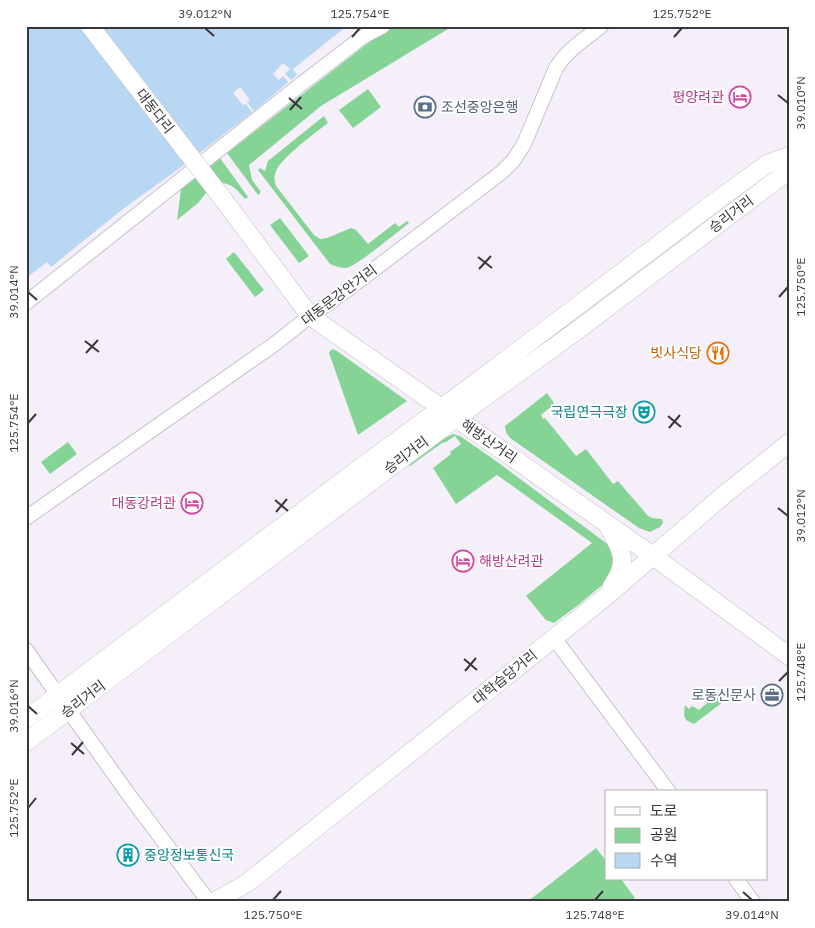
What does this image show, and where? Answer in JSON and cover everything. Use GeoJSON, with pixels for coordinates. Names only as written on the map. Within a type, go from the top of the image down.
{"type":"FeatureCollection","features":[{"type":"Feature","properties":{"kind":"main road","name":"대동다리"},"geometry":{"type":"LineString","coordinates":[[90,26],[220,195]]}},
{"type":"Feature","properties":{"kind":"main road","name":"승리거리"},"geometry":{"type":"LineString","coordinates":[[449,413],[725,194],[768,164],[789,156]]}},
{"type":"Feature","properties":{"kind":"main road","name":"승리거리"},"geometry":{"type":"LineString","coordinates":[[26,742],[63,702],[363,466],[579,329],[789,172]]}},
{"type":"Feature","properties":{"kind":"main road","name":"해방산거리"},"geometry":{"type":"LineString","coordinates":[[220,195],[310,316],[653,556],[789,656]]}},
{"type":"Feature","properties":{"kind":"main road","name":"대학습당거리"},"geometry":{"type":"LineString","coordinates":[[214,902],[247,882],[603,599],[725,494],[789,443]]}},
{"type":"Feature","properties":{"kind":"main road"},"geometry":{"type":"LineString","coordinates":[[603,599],[617,580],[623,566],[620,546],[606,523]]}},
{"type":"Feature","properties":{"kind":"main road","name":"승리거리"},"geometry":{"type":"LineString","coordinates":[[26,719],[63,702]]}},
{"type":"Feature","properties":{"kind":"street"},"geometry":{"type":"LineString","coordinates":[[26,304],[300,85],[364,36],[383,26]]}},
{"type":"Feature","properties":{"kind":"street","name":"대동문강안거리"},"geometry":{"type":"LineString","coordinates":[[26,518],[276,343],[502,172],[513,161],[524,144],[556,68],[562,59],[601,26]]}},
{"type":"Feature","properties":{"kind":"street"},"geometry":{"type":"LineString","coordinates":[[554,638],[668,790]]}},
{"type":"Feature","properties":{"kind":"street"},"geometry":{"type":"LineString","coordinates":[[26,650],[126,791],[209,902]]}},
{"type":"Feature","properties":{"kind":"street"},"geometry":{"type":"LineString","coordinates":[[737,880],[753,902]]}},
{"type":"Feature","properties":{"kind":"green space"},"geometry":{"type":"Polygon","coordinates":[[[390,26],[453,26],[321,106],[249,165],[252,180],[261,192],[258,195],[227,153],[390,26]]]}},
{"type":"Feature","properties":{"kind":"green space"},"geometry":{"type":"Polygon","coordinates":[[[368,89],[381,107],[353,128],[339,110],[368,89]]]}},
{"type":"Feature","properties":{"kind":"green space"},"geometry":{"type":"Polygon","coordinates":[[[324,116],[328,123],[279,165],[275,177],[276,186],[314,235],[320,239],[327,238],[351,228],[356,230],[368,244],[395,223],[399,227],[407,221],[409,223],[368,255],[346,268],[330,264],[258,170],[260,168],[265,171],[268,161],[324,116]]]}},
{"type":"Feature","properties":{"kind":"green space"},"geometry":{"type":"Polygon","coordinates":[[[220,158],[248,197],[245,199],[233,187],[223,183],[206,193],[198,203],[177,220],[181,189],[220,158]]]}},
{"type":"Feature","properties":{"kind":"green space"},"geometry":{"type":"Polygon","coordinates":[[[280,218],[309,256],[299,263],[270,225],[280,218]]]}},
{"type":"Feature","properties":{"kind":"green space"},"geometry":{"type":"Polygon","coordinates":[[[234,252],[264,290],[255,297],[226,259],[234,252]]]}},
{"type":"Feature","properties":{"kind":"green space"},"geometry":{"type":"Polygon","coordinates":[[[333,349],[407,401],[358,435],[329,353],[333,349]]]}},
{"type":"Feature","properties":{"kind":"green space"},"geometry":{"type":"Polygon","coordinates":[[[547,393],[554,403],[554,407],[552,406],[541,415],[543,419],[545,418],[576,456],[586,449],[613,484],[618,481],[648,516],[662,519],[663,523],[660,527],[650,532],[639,528],[510,438],[505,426],[547,393]]]}},
{"type":"Feature","properties":{"kind":"green space"},"geometry":{"type":"Polygon","coordinates":[[[453,434],[460,436],[496,461],[606,543],[615,552],[617,557],[606,582],[554,623],[546,620],[526,596],[592,543],[497,475],[456,504],[433,468],[461,444],[455,436],[409,465],[453,434]]]}},
{"type":"Feature","properties":{"kind":"green space"},"geometry":{"type":"Polygon","coordinates":[[[68,442],[77,454],[50,474],[41,462],[68,442]]]}},
{"type":"Feature","properties":{"kind":"green space"},"geometry":{"type":"Polygon","coordinates":[[[706,688],[723,700],[723,702],[694,724],[686,720],[684,715],[685,705],[689,709],[692,706],[699,710],[707,703],[703,699],[706,694],[703,690],[706,688]]]}},
{"type":"Feature","properties":{"kind":"green space"},"geometry":{"type":"Polygon","coordinates":[[[596,848],[605,860],[605,880],[622,880],[635,898],[630,902],[527,902],[596,848]]]}},
{"type":"Feature","properties":{"kind":"water"},"geometry":{"type":"Polygon","coordinates":[[[26,26],[347,26],[293,69],[297,75],[254,111],[123,209],[51,267],[47,262],[26,278],[26,26]]]}},
{"type":"Feature","properties":{"kind":"pier"},"geometry":{"type":"Polygon","coordinates":[[[283,63],[290,69],[285,74],[291,80],[289,83],[283,76],[279,80],[273,74],[283,63]]]}},
{"type":"Feature","properties":{"kind":"pier"},"geometry":{"type":"Polygon","coordinates":[[[240,87],[250,100],[247,102],[254,111],[252,112],[246,104],[243,105],[233,93],[240,87]]]}},
{"type":"Feature","properties":{"kind":"place","name":"평양려관"},"geometry":{"type":"Point","coordinates":[740,97]}},
{"type":"Feature","properties":{"kind":"place","name":"조선중앙은행"},"geometry":{"type":"Point","coordinates":[425,107]}},
{"type":"Feature","properties":{"kind":"place","name":"빗사식당"},"geometry":{"type":"Point","coordinates":[718,353]}},
{"type":"Feature","properties":{"kind":"place","name":"국립연극극장"},"geometry":{"type":"Point","coordinates":[644,412]}},
{"type":"Feature","properties":{"kind":"place","name":"대동강려관"},"geometry":{"type":"Point","coordinates":[192,503]}},
{"type":"Feature","properties":{"kind":"place","name":"해방산려관"},"geometry":{"type":"Point","coordinates":[463,561]}},
{"type":"Feature","properties":{"kind":"place","name":"로동신문사"},"geometry":{"type":"Point","coordinates":[772,695]}},
{"type":"Feature","properties":{"kind":"place","name":"중앙정보통신국"},"geometry":{"type":"Point","coordinates":[128,855]}}]}
